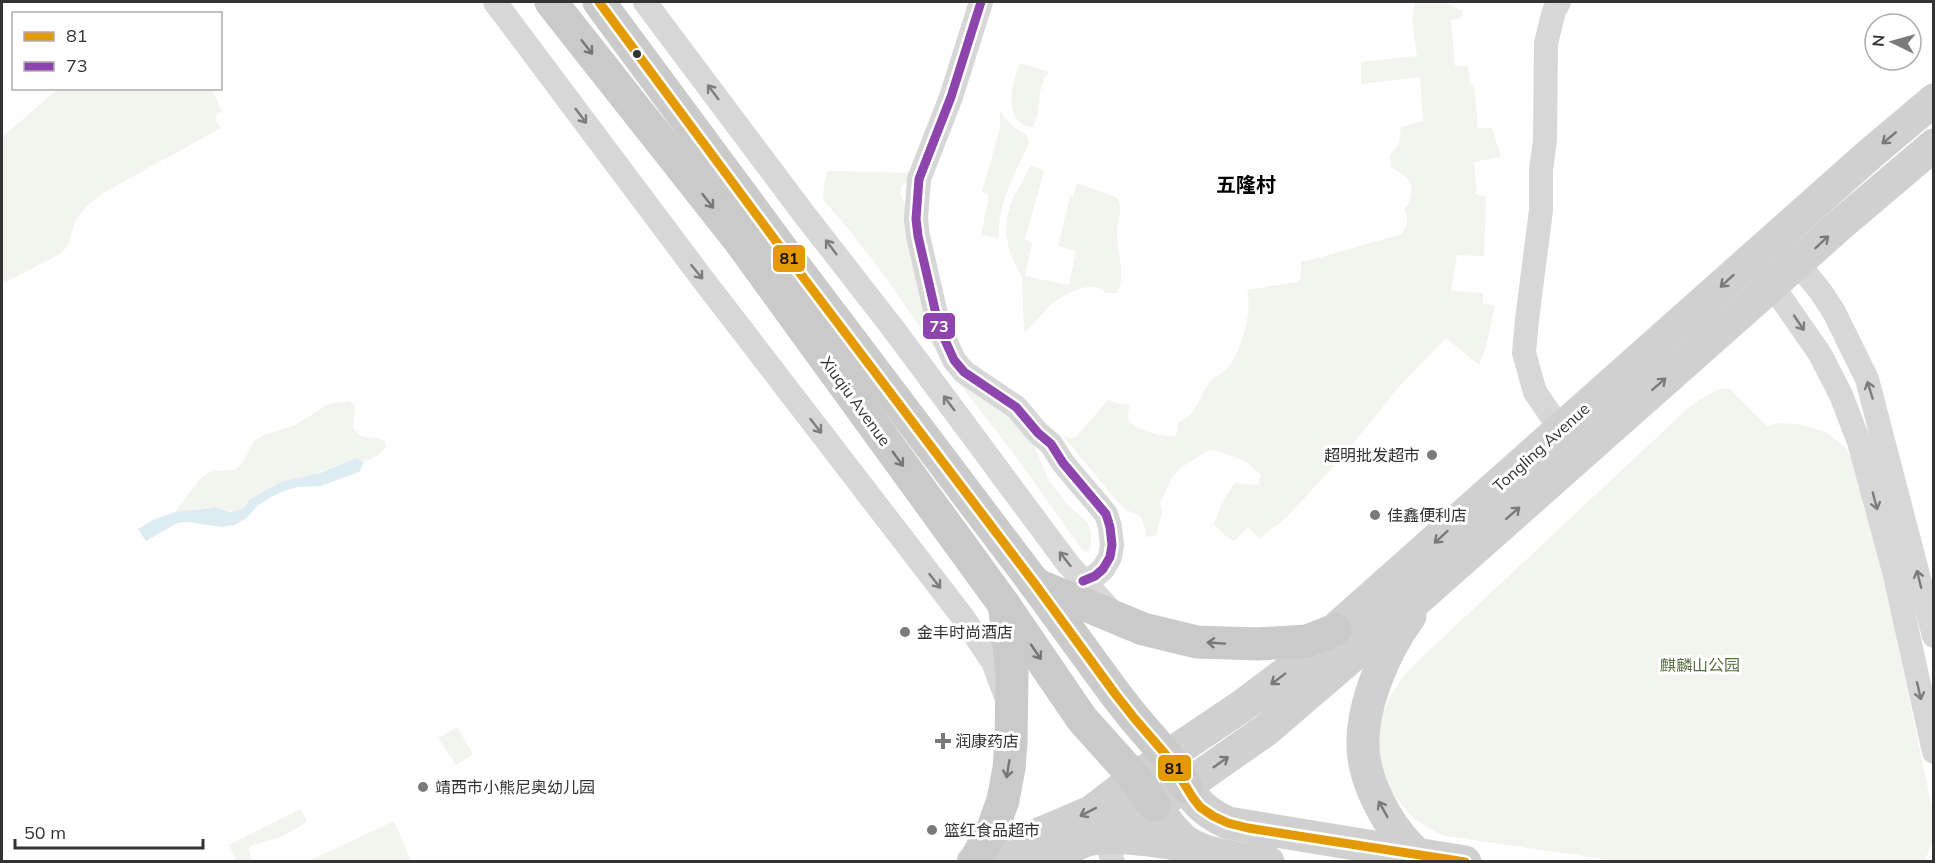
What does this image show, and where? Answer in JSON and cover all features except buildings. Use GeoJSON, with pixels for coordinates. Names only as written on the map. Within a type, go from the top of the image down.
{"type":"FeatureCollection","features":[{"type":"Feature","properties":{"kind":"main road","name":"Xiuqiu Avenue"},"geometry":{"type":"LineString","coordinates":[[551,2],[773,286],[1005,606],[1082,719],[1136,778],[1154,805]]}},
{"type":"Feature","properties":{"kind":"main road","name":"Xiuqiu Avenue"},"geometry":{"type":"LineString","coordinates":[[599,2],[1135,719],[1167,756],[1186,786]]}},
{"type":"Feature","properties":{"kind":"main road","name":"Tongling Avenue"},"geometry":{"type":"LineString","coordinates":[[974,861],[1091,812],[1167,756],[1286,674],[1752,258],[1934,100]]}},
{"type":"Feature","properties":{"kind":"main road","name":"Tongling Avenue"},"geometry":{"type":"LineString","coordinates":[[1036,861],[1102,846],[1154,805],[1186,786],[1266,730],[1393,621],[1434,582],[1841,224],[1934,145]]}},
{"type":"Feature","properties":{"kind":"main road"},"geometry":{"type":"LineString","coordinates":[[1418,855],[1408,846],[1378,801],[1365,763],[1364,728],[1382,667],[1405,623],[1434,582]]}},
{"type":"Feature","properties":{"kind":"main road"},"geometry":{"type":"LineString","coordinates":[[1035,584],[1143,629],[1197,642],[1229,644],[1307,641],[1335,630]]}},
{"type":"Feature","properties":{"kind":"main road"},"geometry":{"type":"LineString","coordinates":[[974,861],[993,828],[1003,800],[1009,768],[1012,673],[1005,606]]}},
{"type":"Feature","properties":{"kind":"main road"},"geometry":{"type":"LineString","coordinates":[[1186,786],[1200,807],[1228,823],[1465,861]]}},
{"type":"Feature","properties":{"kind":"main road"},"geometry":{"type":"LineString","coordinates":[[1154,805],[1182,838],[1206,850]]}},
{"type":"Feature","properties":{"kind":"main road"},"geometry":{"type":"LineString","coordinates":[[1102,846],[1170,843],[1268,861]]}},
{"type":"Feature","properties":{"kind":"street"},"geometry":{"type":"LineString","coordinates":[[495,2],[698,273],[962,616],[993,662],[1011,715]]}},
{"type":"Feature","properties":{"kind":"street"},"geometry":{"type":"LineString","coordinates":[[645,2],[1083,581],[1118,618]]}},
{"type":"Feature","properties":{"kind":"street"},"geometry":{"type":"LineString","coordinates":[[981,2],[951,97],[920,179],[916,219],[918,236],[939,327],[954,360],[964,372],[1016,407],[1038,433],[1051,444],[1063,463],[1106,514],[1112,545],[1110,557],[1103,569],[1095,576],[1083,581]]}},
{"type":"Feature","properties":{"kind":"street"},"geometry":{"type":"LineString","coordinates":[[1559,2],[1554,11],[1546,43],[1545,140],[1541,170],[1541,210],[1527,312],[1524,353],[1535,392],[1561,430]]}},
{"type":"Feature","properties":{"kind":"street"},"geometry":{"type":"LineString","coordinates":[[1777,237],[1834,312],[1867,379],[1934,636]]}},
{"type":"Feature","properties":{"kind":"street"},"geometry":{"type":"LineString","coordinates":[[1752,258],[1820,354],[1840,394],[1859,442],[1894,571],[1934,752]]}},
{"type":"Feature","properties":{"kind":"green space"},"geometry":{"type":"Polygon","coordinates":[[[1415,2],[1448,2],[1463,11],[1461,18],[1451,20],[1455,66],[1468,66],[1470,84],[1474,85],[1478,128],[1492,128],[1501,157],[1474,162],[1477,195],[1486,196],[1484,256],[1457,255],[1451,291],[1483,293],[1483,303],[1495,306],[1486,347],[1479,365],[1446,338],[1398,388],[1343,456],[1285,519],[1259,538],[1248,527],[1234,541],[1214,524],[1223,501],[1235,483],[1258,485],[1261,475],[1245,461],[1215,450],[1207,451],[1179,469],[1160,503],[1162,512],[1156,536],[1146,537],[1141,517],[1125,509],[1117,501],[1063,436],[1076,437],[1108,400],[1130,405],[1128,418],[1136,427],[1157,434],[1175,436],[1178,422],[1193,411],[1209,383],[1227,369],[1237,353],[1247,320],[1247,290],[1297,282],[1301,278],[1301,261],[1402,234],[1407,221],[1404,208],[1408,205],[1412,191],[1406,178],[1391,167],[1390,155],[1399,144],[1401,127],[1423,121],[1420,77],[1361,84],[1361,62],[1417,56],[1412,22],[1415,2]]]}},
{"type":"Feature","properties":{"kind":"green space"},"geometry":{"type":"Polygon","coordinates":[[[1020,63],[1049,72],[1042,85],[1038,113],[1033,127],[1023,124],[1016,118],[1011,101],[1020,63]]]}},
{"type":"Feature","properties":{"kind":"green space"},"geometry":{"type":"Polygon","coordinates":[[[57,90],[212,90],[222,112],[218,113],[215,119],[221,128],[103,193],[90,203],[79,215],[68,244],[60,254],[2,284],[2,137],[57,90]]]}},
{"type":"Feature","properties":{"kind":"green space"},"geometry":{"type":"Polygon","coordinates":[[[1000,110],[1011,125],[1027,135],[1029,143],[1004,201],[999,238],[981,235],[989,195],[982,192],[1000,128],[1000,110]]]}},
{"type":"Feature","properties":{"kind":"green space"},"geometry":{"type":"Polygon","coordinates":[[[1031,165],[1044,171],[1025,239],[1032,243],[1025,276],[1069,285],[1076,251],[1058,246],[1070,196],[1073,197],[1077,183],[1118,198],[1120,212],[1117,236],[1121,280],[1117,293],[1106,293],[1101,289],[1087,287],[1066,295],[1054,302],[1024,333],[1022,277],[1010,253],[1006,234],[1012,200],[1031,165]]]}},
{"type":"Feature","properties":{"kind":"green space"},"geometry":{"type":"Polygon","coordinates":[[[828,171],[916,173],[901,187],[900,194],[906,206],[912,246],[982,392],[1031,438],[1049,481],[1067,504],[1088,523],[1091,546],[1088,552],[1083,551],[1014,454],[953,375],[884,275],[823,200],[824,183],[828,171]]]}},
{"type":"Feature","properties":{"kind":"green space","name":"麒麟山公园"},"geometry":{"type":"Polygon","coordinates":[[[1720,389],[1730,389],[1767,426],[1780,423],[1798,424],[1826,432],[1844,446],[1856,464],[1881,564],[1933,813],[1933,841],[1925,860],[1618,861],[1445,836],[1413,818],[1392,793],[1378,753],[1381,720],[1389,698],[1402,678],[1687,409],[1720,389]]]}},
{"type":"Feature","properties":{"kind":"green space"},"geometry":{"type":"Polygon","coordinates":[[[350,401],[355,407],[353,428],[357,433],[385,441],[386,448],[378,455],[364,462],[356,458],[249,500],[238,510],[230,511],[210,507],[175,512],[201,478],[212,471],[234,470],[242,464],[253,442],[264,435],[295,425],[329,404],[350,401]]]}},
{"type":"Feature","properties":{"kind":"green space"},"geometry":{"type":"Polygon","coordinates":[[[457,727],[473,754],[456,765],[438,738],[457,727]]]}},
{"type":"Feature","properties":{"kind":"green space"},"geometry":{"type":"Polygon","coordinates":[[[301,809],[307,822],[281,837],[250,846],[249,851],[253,861],[237,861],[229,845],[301,809]]]}},
{"type":"Feature","properties":{"kind":"green space"},"geometry":{"type":"Polygon","coordinates":[[[394,821],[411,861],[309,861],[394,821]]]}},
{"type":"Feature","properties":{"kind":"shaded area"},"geometry":{"type":"Polygon","coordinates":[[[356,458],[364,462],[359,472],[321,486],[297,487],[284,491],[269,498],[256,507],[247,518],[234,525],[222,527],[188,522],[177,523],[146,541],[138,529],[153,520],[175,512],[216,507],[230,512],[243,508],[249,500],[281,482],[320,473],[356,458]]]}},
{"type":"Feature","properties":{"kind":"transit line","name":"81"},"geometry":{"type":"LineString","coordinates":[[599,2],[1116,695],[1167,756],[1200,807],[1228,823],[1248,828],[1465,862]]}},
{"type":"Feature","properties":{"kind":"transit line","name":"73"},"geometry":{"type":"LineString","coordinates":[[981,2],[951,97],[919,179],[916,219],[918,236],[939,327],[954,360],[964,372],[1016,407],[1038,433],[1051,444],[1063,463],[1106,514],[1112,545],[1110,557],[1103,569],[1095,576],[1083,581]]}},
{"type":"Feature","properties":{"kind":"place","name":"超明批发超市"},"geometry":{"type":"Point","coordinates":[1432,455]}},
{"type":"Feature","properties":{"kind":"place","name":"佳鑫便利店"},"geometry":{"type":"Point","coordinates":[1375,515]}},
{"type":"Feature","properties":{"kind":"place","name":"金丰时尚酒店"},"geometry":{"type":"Point","coordinates":[905,632]}},
{"type":"Feature","properties":{"kind":"place","name":"润康药店"},"geometry":{"type":"Point","coordinates":[943,741]}},
{"type":"Feature","properties":{"kind":"place","name":"靖西市小熊尼奥幼儿园"},"geometry":{"type":"Point","coordinates":[423,787]}},
{"type":"Feature","properties":{"kind":"place","name":"篮红食品超市"},"geometry":{"type":"Point","coordinates":[932,830]}},
{"type":"Feature","properties":{"kind":"district","name":"五隆村"},"geometry":{"type":"Point","coordinates":[1246,184]}}]}
